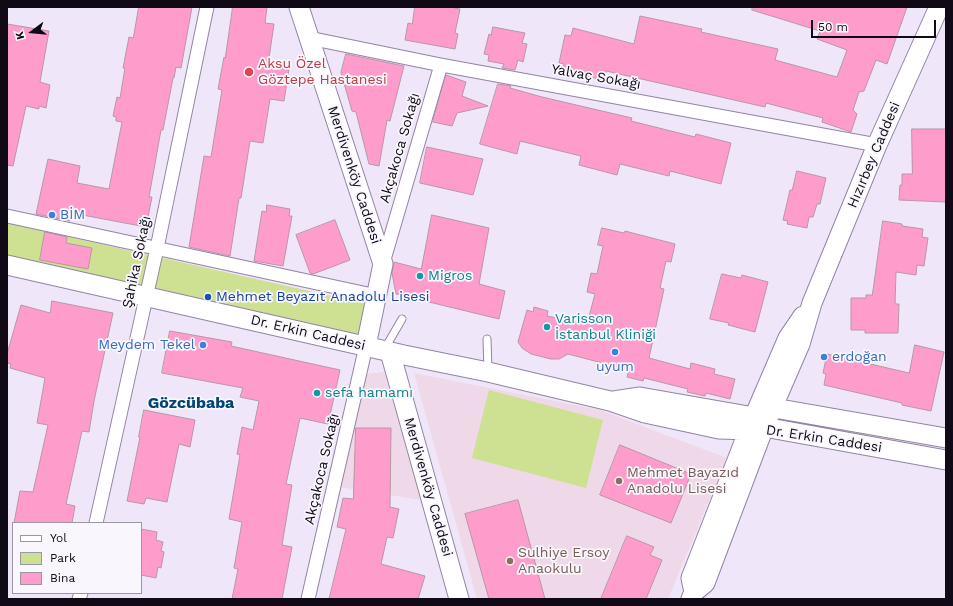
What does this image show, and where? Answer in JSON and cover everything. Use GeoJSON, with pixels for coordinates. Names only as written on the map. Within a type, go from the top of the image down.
{"type":"FeatureCollection","features":[{"type":"Feature","properties":{"kind":"street","name":"Şahika Sokağı"},"geometry":{"type":"LineString","coordinates":[[96,522],[157,248],[207,7]]}},
{"type":"Feature","properties":{"kind":"street","name":"Merdivenköy Caddesi"},"geometry":{"type":"LineString","coordinates":[[299,7],[382,264],[377,296],[386,351],[459,599]]}},
{"type":"Feature","properties":{"kind":"street","name":"Hızırbey Caddesi"},"geometry":{"type":"LineString","coordinates":[[756,425],[774,408],[800,344],[812,303],[878,146],[939,7]]}},
{"type":"Feature","properties":{"kind":"street","name":"Yalvaç Sokağı"},"geometry":{"type":"LineString","coordinates":[[309,38],[441,65],[878,146]]}},
{"type":"Feature","properties":{"kind":"street","name":"Akçakoca Sokağı"},"geometry":{"type":"LineString","coordinates":[[382,264],[441,65]]}},
{"type":"Feature","properties":{"kind":"street"},"geometry":{"type":"LineString","coordinates":[[7,216],[377,296]]}},
{"type":"Feature","properties":{"kind":"street","name":"Dr. Erkin Caddesi"},"geometry":{"type":"LineString","coordinates":[[7,265],[386,351],[488,372],[610,401],[652,415],[719,429],[756,425],[946,460]]}},
{"type":"Feature","properties":{"kind":"street","name":"Hızırbey Caddesi"},"geometry":{"type":"LineString","coordinates":[[692,590],[788,338],[812,303]]}},
{"type":"Feature","properties":{"kind":"street"},"geometry":{"type":"LineString","coordinates":[[386,351],[470,599]]}},
{"type":"Feature","properties":{"kind":"street","name":"Akçakoca Sokağı"},"geometry":{"type":"LineString","coordinates":[[308,599],[386,351]]}},
{"type":"Feature","properties":{"kind":"street","name":"Dr. Erkin Caddesi"},"geometry":{"type":"LineString","coordinates":[[774,408],[946,438]]}},
{"type":"Feature","properties":{"kind":"lane"},"geometry":{"type":"LineString","coordinates":[[386,351],[402,319]]}},
{"type":"Feature","properties":{"kind":"lane"},"geometry":{"type":"LineString","coordinates":[[488,339],[488,372]]}},
{"type":"Feature","properties":{"kind":"shaded area"},"geometry":{"type":"Polygon","coordinates":[[[384,372],[421,500],[340,487],[366,374],[384,372]]]}},
{"type":"Feature","properties":{"kind":"shaded area","name":"Mehmet Bayazıd Anadolu Lisesi"},"geometry":{"type":"Polygon","coordinates":[[[414,373],[600,410],[727,458],[668,599],[477,599],[414,373]]]}},
{"type":"Feature","properties":{"kind":"green space"},"geometry":{"type":"Polygon","coordinates":[[[7,223],[367,304],[364,337],[7,259],[7,223]]]}},
{"type":"Feature","properties":{"kind":"green space"},"geometry":{"type":"Polygon","coordinates":[[[489,390],[603,420],[586,488],[472,458],[489,390]]]}},
{"type":"Feature","properties":{"kind":"building"},"geometry":{"type":"Polygon","coordinates":[[[139,7],[192,7],[181,68],[176,67],[163,130],[161,130],[149,197],[152,197],[146,227],[72,213],[70,221],[36,214],[48,159],[80,166],[77,183],[109,189],[122,122],[116,121],[116,117],[113,116],[117,97],[120,98],[125,68],[123,68],[129,37],[133,38],[139,7]]]}},
{"type":"Feature","properties":{"kind":"building"},"geometry":{"type":"Polygon","coordinates":[[[233,7],[267,7],[265,23],[274,24],[268,65],[289,69],[284,101],[270,99],[263,143],[250,141],[230,256],[189,247],[204,156],[211,157],[222,90],[218,89],[224,57],[225,58],[233,7]]]}},
{"type":"Feature","properties":{"kind":"building"},"geometry":{"type":"Polygon","coordinates":[[[415,7],[450,7],[460,9],[455,33],[458,34],[455,49],[405,40],[408,23],[412,24],[415,7]]]}},
{"type":"Feature","properties":{"kind":"building"},"geometry":{"type":"Polygon","coordinates":[[[753,7],[907,7],[887,64],[876,60],[864,91],[859,92],[853,110],[857,114],[851,132],[822,122],[823,118],[766,103],[765,107],[606,71],[606,74],[600,73],[599,79],[563,71],[564,64],[559,63],[565,35],[571,36],[573,28],[634,44],[640,16],[702,29],[701,32],[778,49],[775,60],[837,77],[847,50],[817,39],[820,31],[752,10],[753,7]]]}},
{"type":"Feature","properties":{"kind":"building"},"geometry":{"type":"Polygon","coordinates":[[[7,24],[49,31],[40,82],[50,85],[46,108],[39,106],[39,109],[26,106],[13,166],[7,165],[7,24]]]}},
{"type":"Feature","properties":{"kind":"building"},"geometry":{"type":"Polygon","coordinates":[[[493,27],[525,33],[522,43],[527,44],[523,62],[518,60],[515,70],[502,68],[504,64],[488,61],[489,55],[484,54],[489,34],[491,35],[493,27]]]}},
{"type":"Feature","properties":{"kind":"building"},"geometry":{"type":"Polygon","coordinates":[[[346,54],[404,66],[390,121],[387,120],[379,166],[369,164],[356,112],[352,111],[341,73],[346,54]]]}},
{"type":"Feature","properties":{"kind":"building"},"geometry":{"type":"Polygon","coordinates":[[[446,75],[466,82],[462,96],[488,106],[457,113],[452,126],[433,122],[446,75]]]}},
{"type":"Feature","properties":{"kind":"building"},"geometry":{"type":"Polygon","coordinates":[[[498,84],[511,86],[510,88],[542,97],[632,118],[631,121],[695,137],[696,134],[731,143],[721,184],[670,171],[669,176],[620,164],[617,175],[579,165],[581,156],[520,141],[517,154],[480,144],[498,84]]]}},
{"type":"Feature","properties":{"kind":"building"},"geometry":{"type":"Polygon","coordinates":[[[912,129],[946,129],[946,202],[899,200],[900,185],[902,185],[902,174],[912,174],[912,129]]]}},
{"type":"Feature","properties":{"kind":"building"},"geometry":{"type":"Polygon","coordinates":[[[427,147],[483,159],[473,195],[420,183],[427,147]]]}},
{"type":"Feature","properties":{"kind":"building"},"geometry":{"type":"Polygon","coordinates":[[[797,171],[826,178],[820,204],[817,204],[813,217],[809,217],[807,228],[787,224],[788,221],[783,220],[790,190],[792,190],[797,171]]]}},
{"type":"Feature","properties":{"kind":"building"},"geometry":{"type":"Polygon","coordinates":[[[267,205],[290,209],[289,216],[292,216],[283,266],[254,261],[262,211],[266,212],[267,205]]]}},
{"type":"Feature","properties":{"kind":"building"},"geometry":{"type":"Polygon","coordinates":[[[432,215],[489,228],[479,284],[505,291],[499,319],[396,294],[392,273],[394,262],[421,269],[432,215]]]}},
{"type":"Feature","properties":{"kind":"building"},"geometry":{"type":"Polygon","coordinates":[[[335,220],[350,260],[313,274],[310,273],[296,235],[335,220]]]}},
{"type":"Feature","properties":{"kind":"building"},"geometry":{"type":"Polygon","coordinates":[[[883,221],[923,229],[922,237],[928,238],[924,266],[917,265],[916,275],[896,272],[895,304],[899,304],[898,333],[865,333],[865,330],[851,330],[851,298],[866,298],[866,295],[872,295],[883,221]]]}},
{"type":"Feature","properties":{"kind":"building"},"geometry":{"type":"Polygon","coordinates":[[[602,228],[624,233],[625,231],[675,244],[671,262],[666,261],[660,288],[664,289],[649,358],[690,369],[691,363],[715,369],[714,374],[735,379],[730,399],[706,393],[705,396],[687,392],[688,389],[644,378],[643,381],[627,377],[629,370],[568,354],[559,359],[551,359],[531,354],[522,348],[518,342],[527,310],[533,312],[534,307],[548,311],[547,316],[587,324],[595,294],[587,292],[591,273],[597,274],[603,246],[598,245],[602,228]]]}},
{"type":"Feature","properties":{"kind":"building"},"geometry":{"type":"Polygon","coordinates":[[[45,232],[67,237],[66,243],[92,248],[88,269],[40,260],[45,232]]]}},
{"type":"Feature","properties":{"kind":"building"},"geometry":{"type":"Polygon","coordinates":[[[722,274],[741,278],[742,275],[768,282],[755,332],[728,325],[729,323],[710,319],[722,274]]]}},
{"type":"Feature","properties":{"kind":"building"},"geometry":{"type":"Polygon","coordinates":[[[52,301],[113,313],[94,401],[89,432],[82,431],[66,504],[75,506],[72,522],[14,522],[20,491],[33,492],[48,425],[37,423],[45,378],[10,368],[11,364],[7,363],[7,354],[21,305],[50,313],[52,301]]]}},
{"type":"Feature","properties":{"kind":"building"},"geometry":{"type":"Polygon","coordinates":[[[170,331],[232,342],[231,346],[340,370],[328,424],[300,418],[286,484],[292,485],[282,545],[292,547],[282,599],[232,599],[238,569],[234,568],[242,522],[229,519],[240,455],[237,454],[242,427],[253,430],[259,401],[240,397],[243,388],[162,373],[170,331]]]}},
{"type":"Feature","properties":{"kind":"building"},"geometry":{"type":"Polygon","coordinates":[[[915,345],[944,352],[931,411],[824,385],[826,374],[823,373],[827,354],[909,373],[915,345]]]}},
{"type":"Feature","properties":{"kind":"building"},"geometry":{"type":"Polygon","coordinates":[[[144,410],[195,420],[190,447],[179,444],[167,502],[146,498],[144,504],[127,501],[144,410]]]}},
{"type":"Feature","properties":{"kind":"building"},"geometry":{"type":"Polygon","coordinates":[[[356,428],[391,428],[390,507],[399,509],[393,538],[387,537],[381,564],[425,576],[418,599],[329,599],[346,529],[337,527],[343,498],[353,499],[356,428]]]}},
{"type":"Feature","properties":{"kind":"building"},"geometry":{"type":"Polygon","coordinates":[[[620,445],[691,474],[671,523],[600,495],[620,445]]]}},
{"type":"Feature","properties":{"kind":"building"},"geometry":{"type":"Polygon","coordinates":[[[518,500],[545,599],[489,599],[465,514],[518,500]]]}},
{"type":"Feature","properties":{"kind":"building"},"geometry":{"type":"Polygon","coordinates":[[[142,529],[157,532],[156,540],[163,542],[161,551],[164,552],[161,568],[158,567],[156,578],[142,575],[142,529]]]}},
{"type":"Feature","properties":{"kind":"building"},"geometry":{"type":"Polygon","coordinates":[[[627,536],[654,547],[650,555],[662,560],[646,599],[601,599],[627,536]]]}},
{"type":"Feature","properties":{"kind":"place","name":"Aksu Özel Göztepe Hastanesi"},"geometry":{"type":"Point","coordinates":[249,72]}},
{"type":"Feature","properties":{"kind":"place","name":"BİM"},"geometry":{"type":"Point","coordinates":[52,215]}},
{"type":"Feature","properties":{"kind":"place","name":"Migros"},"geometry":{"type":"Point","coordinates":[420,276]}},
{"type":"Feature","properties":{"kind":"place","name":"Mehmet Beyazıt Anadolu Lisesi"},"geometry":{"type":"Point","coordinates":[208,297]}},
{"type":"Feature","properties":{"kind":"place","name":"Varisson İstanbul Kliniği"},"geometry":{"type":"Point","coordinates":[547,327]}},
{"type":"Feature","properties":{"kind":"place","name":"Meydem Tekel"},"geometry":{"type":"Point","coordinates":[203,345]}},
{"type":"Feature","properties":{"kind":"place","name":"uyum"},"geometry":{"type":"Point","coordinates":[615,352]}},
{"type":"Feature","properties":{"kind":"place","name":"erdoğan"},"geometry":{"type":"Point","coordinates":[824,357]}},
{"type":"Feature","properties":{"kind":"place","name":"sefa hamamı"},"geometry":{"type":"Point","coordinates":[317,393]}},
{"type":"Feature","properties":{"kind":"place","name":"Mehmet Bayazıd Anadolu Lisesi"},"geometry":{"type":"Point","coordinates":[619,481]}},
{"type":"Feature","properties":{"kind":"place","name":"Sulhiye Ersoy Anaokulu"},"geometry":{"type":"Point","coordinates":[510,561]}},
{"type":"Feature","properties":{"kind":"district","name":"Gözcübaba"},"geometry":{"type":"Point","coordinates":[191,403]}}]}
